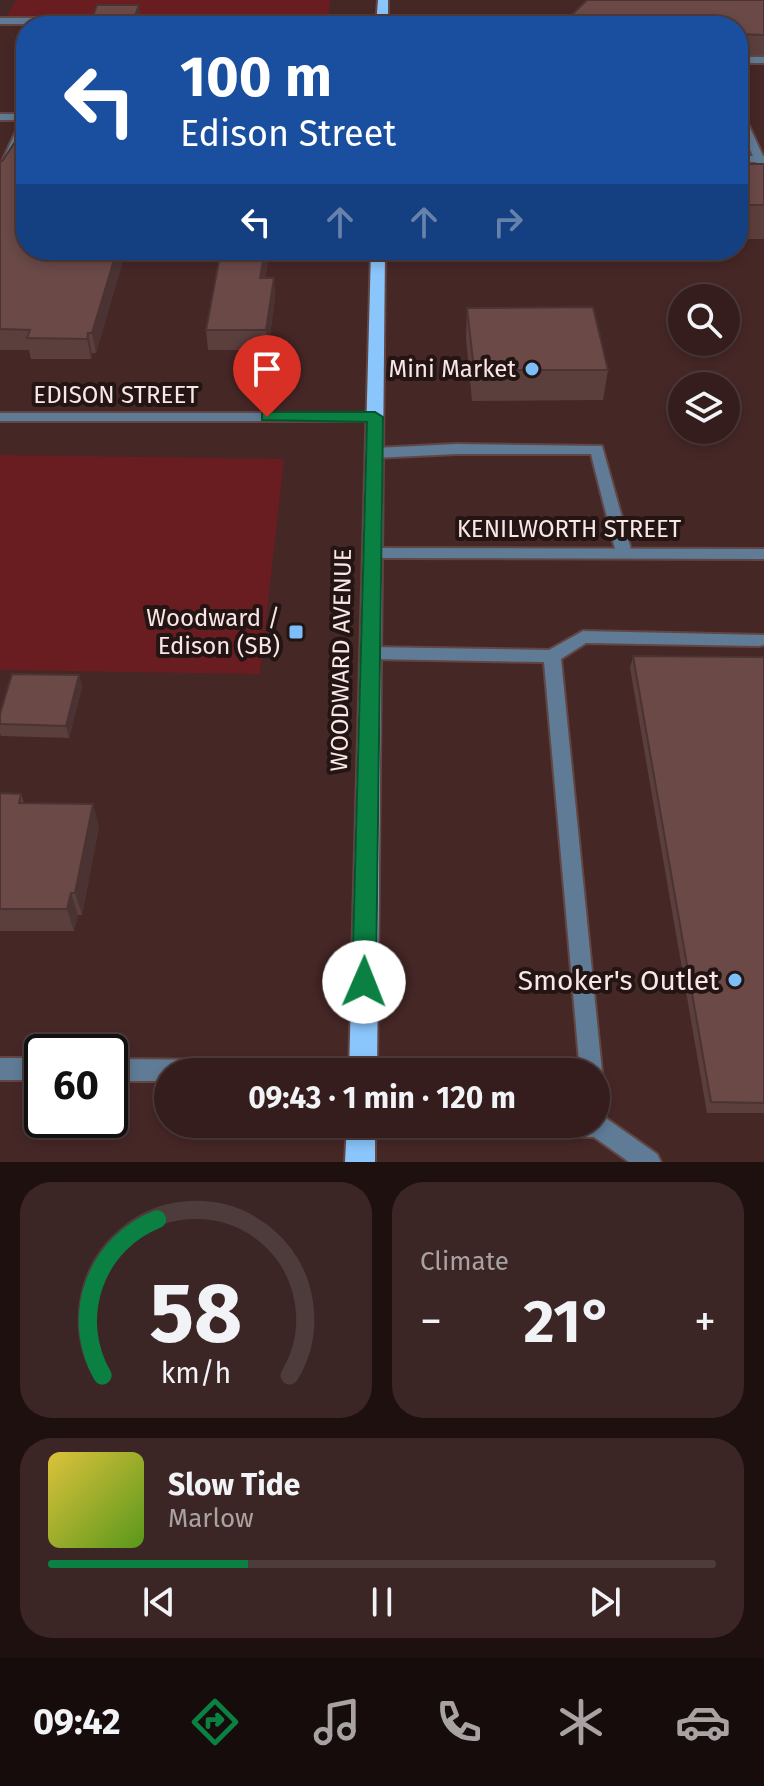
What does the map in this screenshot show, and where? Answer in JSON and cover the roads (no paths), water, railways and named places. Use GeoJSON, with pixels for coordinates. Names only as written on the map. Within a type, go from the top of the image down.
{"type":"FeatureCollection","features":[{"type":"Feature","properties":{"kind":"main road","name":"WOODWARD AVENUE"},"geometry":{"type":"LineString","coordinates":[[363,1058],[378,260]]}},
{"type":"Feature","properties":{"kind":"main road"},"geometry":{"type":"LineString","coordinates":[[360,1162],[361,1138]]}},
{"type":"Feature","properties":{"kind":"street"},"geometry":{"type":"LineString","coordinates":[[748,133],[763,163]]}},
{"type":"Feature","properties":{"kind":"street"},"geometry":{"type":"LineString","coordinates":[[0,178],[16,141]]}},
{"type":"Feature","properties":{"kind":"street","name":"EDISON STREET"},"geometry":{"type":"LineString","coordinates":[[0,417],[375,417]]}},
{"type":"Feature","properties":{"kind":"street"},"geometry":{"type":"LineString","coordinates":[[374,453],[457,449],[597,449],[624,553]]}},
{"type":"Feature","properties":{"kind":"street","name":"KENILWORTH STREET"},"geometry":{"type":"LineString","coordinates":[[373,553],[764,554]]}},
{"type":"Feature","properties":{"kind":"street"},"geometry":{"type":"LineString","coordinates":[[370,653],[552,656],[583,637],[759,640]]}},
{"type":"Feature","properties":{"kind":"street"},"geometry":{"type":"LineString","coordinates":[[552,656],[590,1058]]}},
{"type":"Feature","properties":{"kind":"street"},"geometry":{"type":"LineString","coordinates":[[0,1069],[24,1069]]}},
{"type":"Feature","properties":{"kind":"street"},"geometry":{"type":"LineString","coordinates":[[128,1070],[154,1070]]}},
{"type":"Feature","properties":{"kind":"street"},"geometry":{"type":"LineString","coordinates":[[610,1133],[649,1162]]}},
{"type":"Feature","properties":{"kind":"place","name":"Mini Market"},"geometry":{"type":"Point","coordinates":[532,369]}},
{"type":"Feature","properties":{"kind":"place","name":"Woodward / Edison (SB)"},"geometry":{"type":"Point","coordinates":[296,632]}},
{"type":"Feature","properties":{"kind":"place","name":"Smoker's Outlet"},"geometry":{"type":"Point","coordinates":[735,980]}}]}
